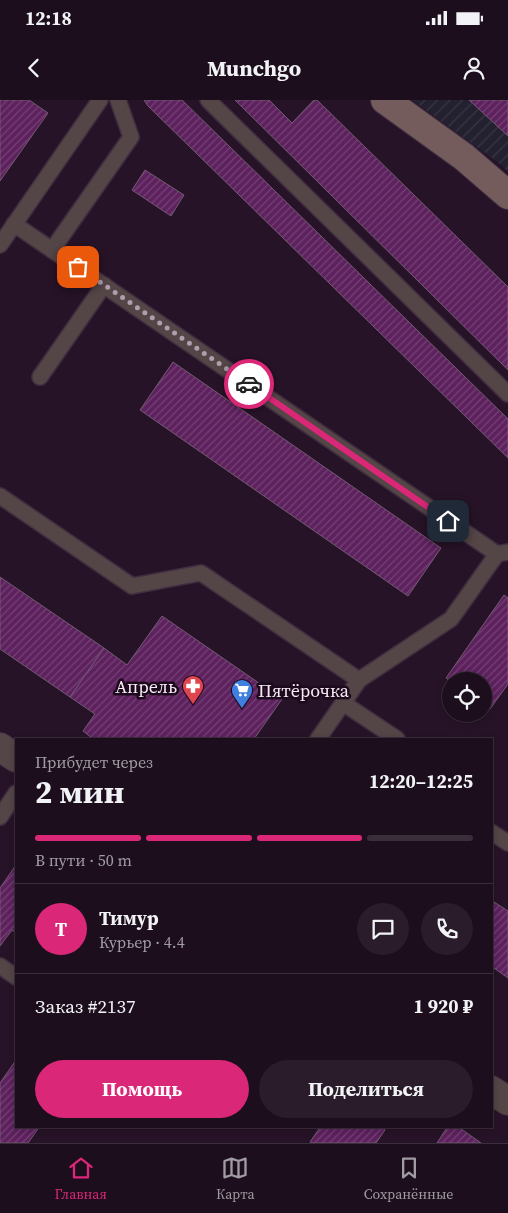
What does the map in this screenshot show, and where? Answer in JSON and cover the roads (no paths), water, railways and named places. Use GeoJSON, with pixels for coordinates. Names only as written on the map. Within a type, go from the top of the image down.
{"type":"FeatureCollection","features":[{"type":"Feature","properties":{"kind":"main road"},"geometry":{"type":"LineString","coordinates":[[385,100],[464,157],[508,195]]}},
{"type":"Feature","properties":{"kind":"street"},"geometry":{"type":"LineString","coordinates":[[0,746],[15,757]]}},
{"type":"Feature","properties":{"kind":"street"},"geometry":{"type":"LineString","coordinates":[[493,1091],[508,1102]]}},
{"type":"Feature","properties":{"kind":"lane"},"geometry":{"type":"LineString","coordinates":[[0,245],[100,100]]}},
{"type":"Feature","properties":{"kind":"lane"},"geometry":{"type":"LineString","coordinates":[[52,250],[131,137],[118,100]]}},
{"type":"Feature","properties":{"kind":"lane"},"geometry":{"type":"LineString","coordinates":[[208,100],[508,394]]}},
{"type":"Feature","properties":{"kind":"lane"},"geometry":{"type":"LineString","coordinates":[[14,224],[502,553],[451,620],[359,680],[319,738]]}},
{"type":"Feature","properties":{"kind":"lane"},"geometry":{"type":"LineString","coordinates":[[40,377],[104,285]]}},
{"type":"Feature","properties":{"kind":"lane"},"geometry":{"type":"LineString","coordinates":[[0,496],[132,586],[201,573],[359,680]]}},
{"type":"Feature","properties":{"kind":"lane"},"geometry":{"type":"LineString","coordinates":[[343,703],[396,738]]}},
{"type":"Feature","properties":{"kind":"lane"},"geometry":{"type":"LineString","coordinates":[[0,817],[15,794]]}},
{"type":"Feature","properties":{"kind":"lane"},"geometry":{"type":"LineString","coordinates":[[493,833],[508,843]]}},
{"type":"Feature","properties":{"kind":"lane"},"geometry":{"type":"LineString","coordinates":[[0,966],[15,976]]}},
{"type":"Feature","properties":{"kind":"place","name":"Апрель"},"geometry":{"type":"Point","coordinates":[193,705]}},
{"type":"Feature","properties":{"kind":"place","name":"Пятёрочка"},"geometry":{"type":"Point","coordinates":[242,709]}}]}
